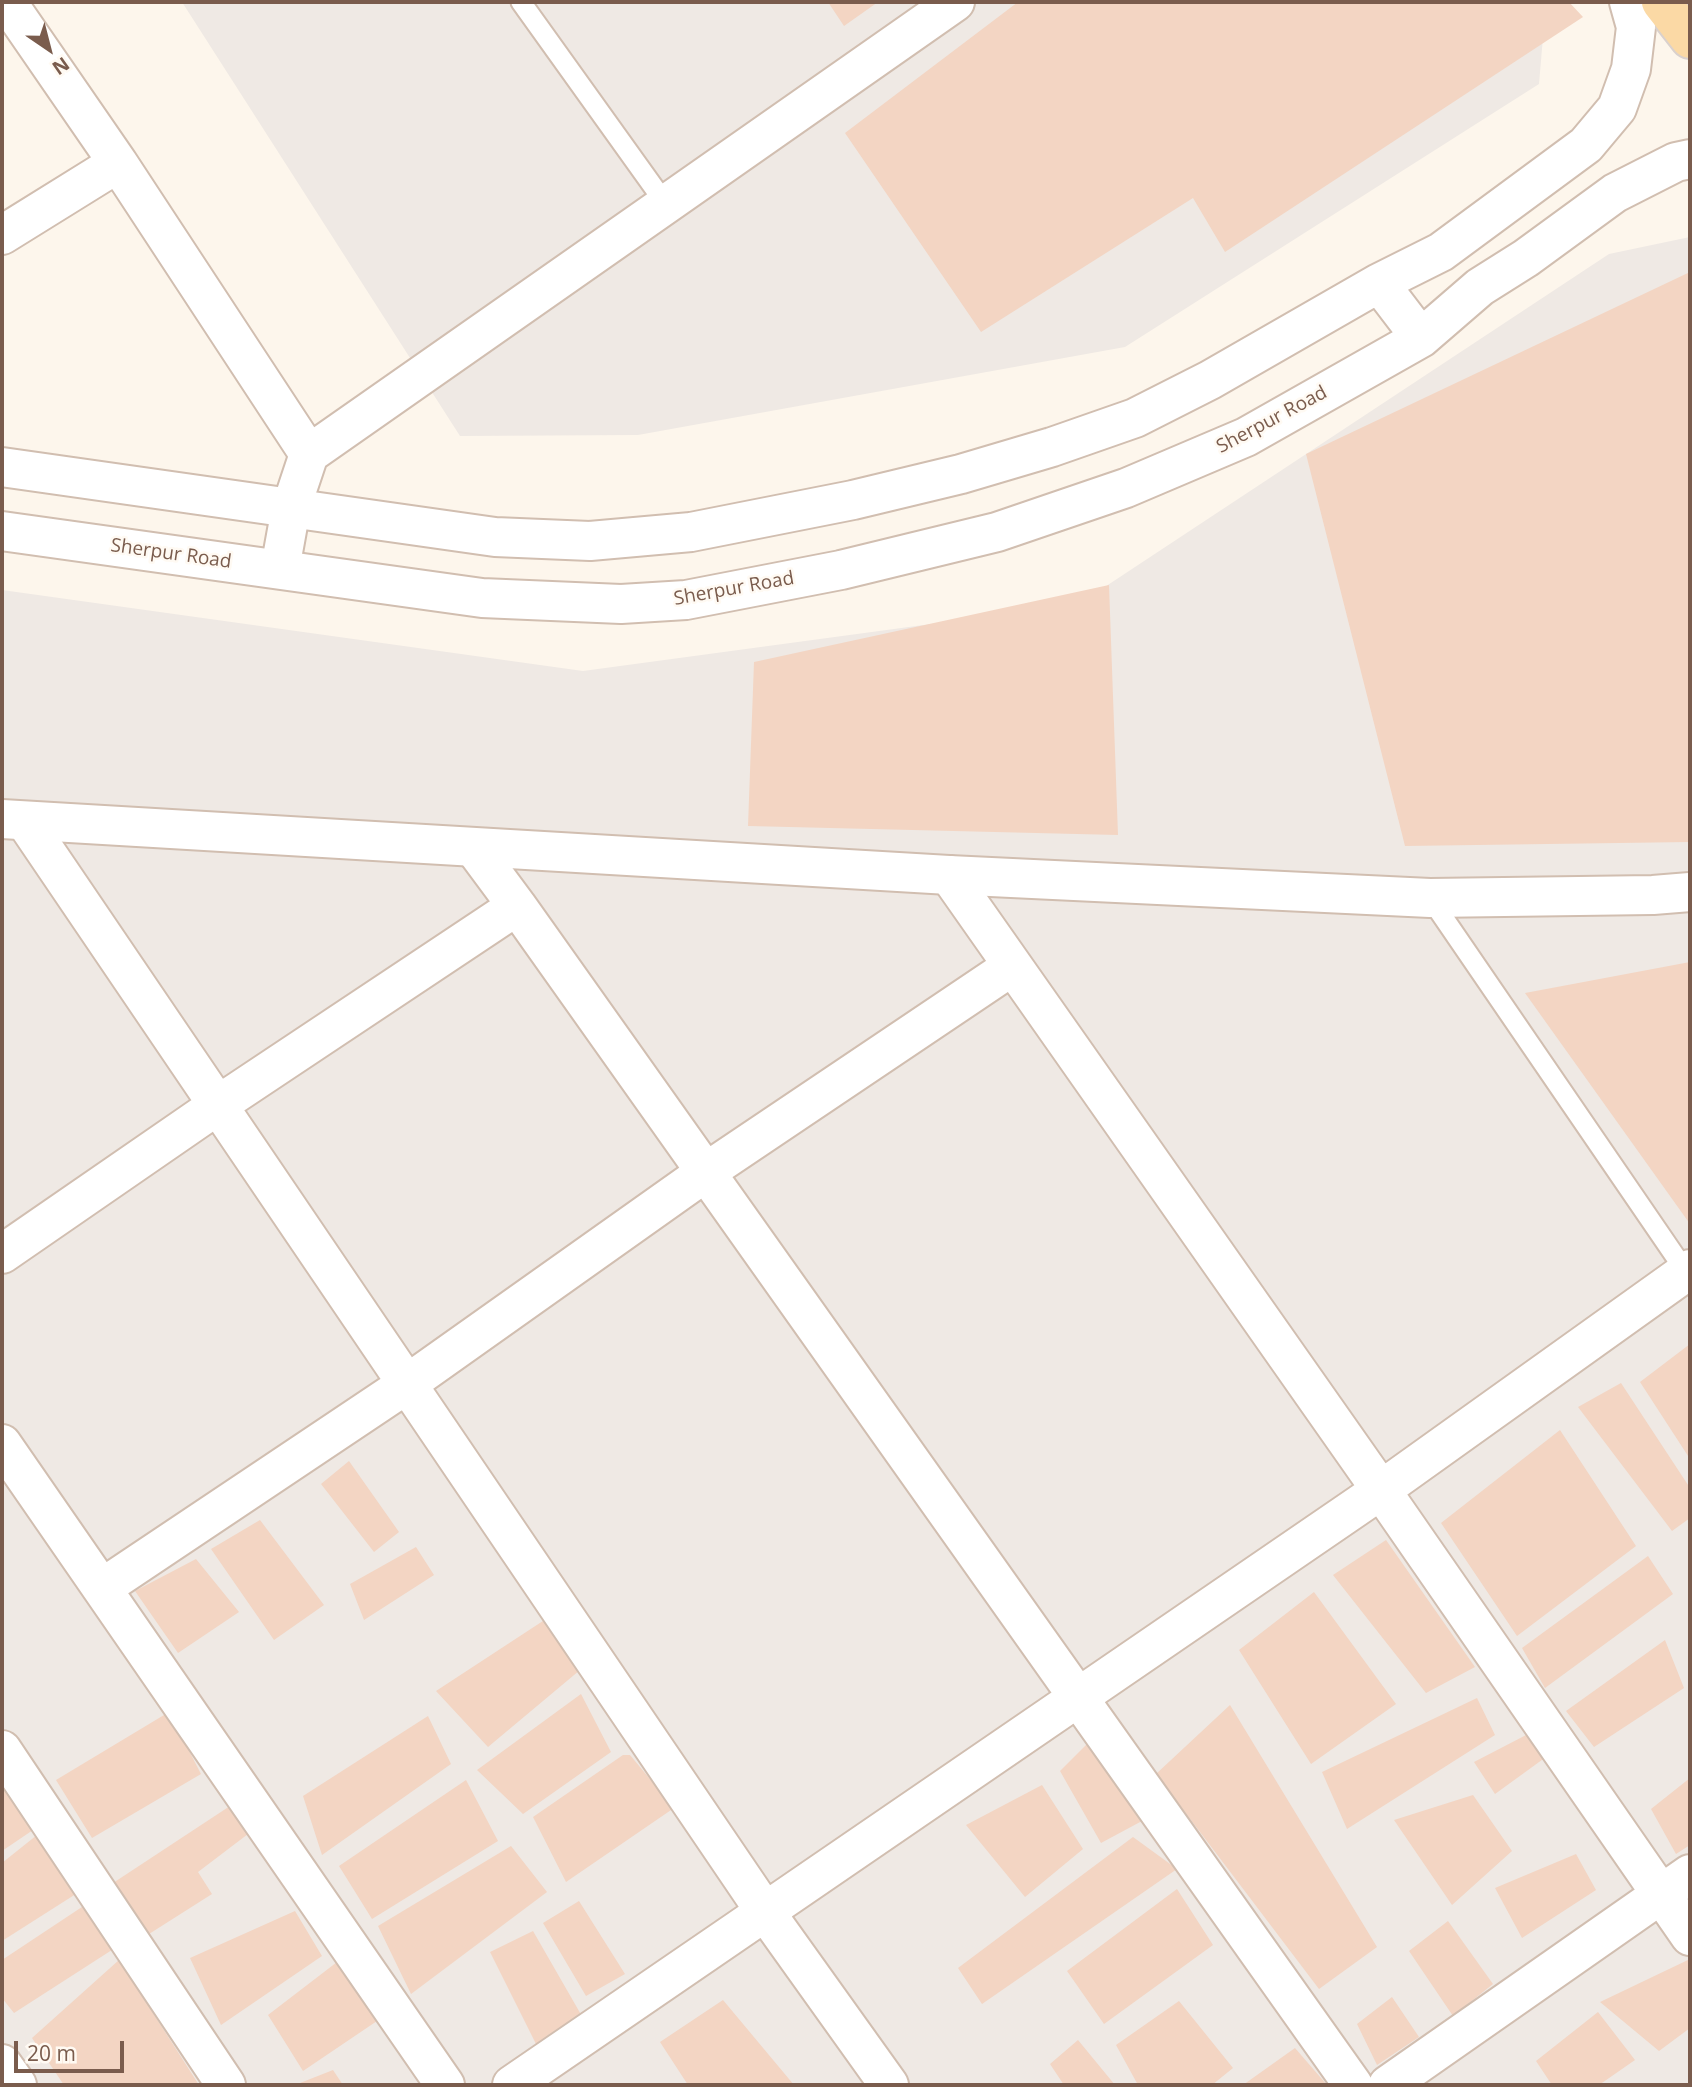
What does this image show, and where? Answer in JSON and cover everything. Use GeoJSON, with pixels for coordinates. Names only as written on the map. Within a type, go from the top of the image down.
{"type":"FeatureCollection","features":[{"type":"Feature","properties":{"kind":"main road"},"geometry":{"type":"LineString","coordinates":[[1661,2],[1690,39]]}},
{"type":"Feature","properties":{"kind":"street"},"geometry":{"type":"LineString","coordinates":[[7,2],[118,163],[309,454]]}},
{"type":"Feature","properties":{"kind":"street"},"geometry":{"type":"LineString","coordinates":[[280,569],[291,508],[309,454],[955,2]]}},
{"type":"Feature","properties":{"kind":"street"},"geometry":{"type":"LineString","coordinates":[[2,467],[495,537],[590,541],[691,532],[853,500],[961,474],[1052,447],[1135,418],[1209,380],[1379,283],[1441,252],[1586,145],[1617,108],[1631,69],[1636,27],[1629,2]]}},
{"type":"Feature","properties":{"kind":"street","name":"Sherpur Road"},"geometry":{"type":"LineString","coordinates":[[2,531],[482,598],[621,604],[686,600],[841,570],[997,532],[1126,488],[1246,437],[1421,338],[1480,287],[1526,258],[1615,193],[1676,162],[1690,159]]}},
{"type":"Feature","properties":{"kind":"street"},"geometry":{"type":"LineString","coordinates":[[2,235],[118,163]]}},
{"type":"Feature","properties":{"kind":"street"},"geometry":{"type":"LineString","coordinates":[[1379,283],[1421,338]]}},
{"type":"Feature","properties":{"kind":"street"},"geometry":{"type":"LineString","coordinates":[[13,820],[949,875],[1430,898],[1653,895],[1690,892]]}},
{"type":"Feature","properties":{"kind":"street"},"geometry":{"type":"LineString","coordinates":[[13,820],[218,1105],[766,1913],[889,2085]]}},
{"type":"Feature","properties":{"kind":"street"},"geometry":{"type":"LineString","coordinates":[[474,848],[1353,2085]]}},
{"type":"Feature","properties":{"kind":"street"},"geometry":{"type":"LineString","coordinates":[[949,875],[1011,967],[1381,1490],[1676,1884],[1690,1936]]}},
{"type":"Feature","properties":{"kind":"street"},"geometry":{"type":"LineString","coordinates":[[2,1254],[218,1105],[517,906]]}},
{"type":"Feature","properties":{"kind":"street"},"geometry":{"type":"LineString","coordinates":[[102,1588],[407,1384],[706,1172],[1011,967]]}},
{"type":"Feature","properties":{"kind":"street"},"geometry":{"type":"LineString","coordinates":[[512,2085],[1381,1490],[1689,1273]]}},
{"type":"Feature","properties":{"kind":"street"},"geometry":{"type":"LineString","coordinates":[[2,1444],[446,2085]]}},
{"type":"Feature","properties":{"kind":"street"},"geometry":{"type":"LineString","coordinates":[[2,1750],[226,2085]]}},
{"type":"Feature","properties":{"kind":"street"},"geometry":{"type":"LineString","coordinates":[[1388,2085],[1676,1884]]}},
{"type":"Feature","properties":{"kind":"street"},"geometry":{"type":"LineString","coordinates":[[2,2064],[17,2085]]}},
{"type":"Feature","properties":{"kind":"lane"},"geometry":{"type":"LineString","coordinates":[[521,2],[665,203]]}},
{"type":"Feature","properties":{"kind":"lane"},"geometry":{"type":"LineString","coordinates":[[1430,898],[1689,1273]]}},
{"type":"Feature","properties":{"kind":"shaded area"},"geometry":{"type":"Polygon","coordinates":[[[182,2],[1546,2],[1539,84],[1125,347],[638,435],[460,436],[182,2]]]}},
{"type":"Feature","properties":{"kind":"shaded area"},"geometry":{"type":"Polygon","coordinates":[[[1690,237],[1690,2085],[2,2085],[2,590],[583,671],[1079,604],[1609,254],[1690,237]]]}},
{"type":"Feature","properties":{"kind":"building"},"geometry":{"type":"Polygon","coordinates":[[[828,2],[878,2],[844,26],[828,2]]]}},
{"type":"Feature","properties":{"kind":"building"},"geometry":{"type":"Polygon","coordinates":[[[1018,2],[1569,2],[1583,17],[1225,252],[1193,198],[981,332],[845,133],[1018,2]]]}},
{"type":"Feature","properties":{"kind":"building"},"geometry":{"type":"Polygon","coordinates":[[[1690,272],[1690,842],[1405,846],[1306,454],[1690,272]]]}},
{"type":"Feature","properties":{"kind":"building"},"geometry":{"type":"Polygon","coordinates":[[[1109,585],[1118,835],[748,826],[754,662],[1109,585]]]}},
{"type":"Feature","properties":{"kind":"building"},"geometry":{"type":"Polygon","coordinates":[[[1690,962],[1690,1224],[1525,993],[1690,962]]]}},
{"type":"Feature","properties":{"kind":"building"},"geometry":{"type":"Polygon","coordinates":[[[1690,1344],[1690,1459],[1640,1382],[1690,1344]]]}},
{"type":"Feature","properties":{"kind":"building"},"geometry":{"type":"Polygon","coordinates":[[[1621,1383],[1690,1488],[1690,1518],[1672,1531],[1578,1407],[1621,1383]]]}},
{"type":"Feature","properties":{"kind":"building"},"geometry":{"type":"Polygon","coordinates":[[[1560,1430],[1636,1546],[1517,1636],[1441,1523],[1560,1430]]]}},
{"type":"Feature","properties":{"kind":"building"},"geometry":{"type":"Polygon","coordinates":[[[349,1461],[399,1532],[374,1552],[321,1484],[349,1461]]]}},
{"type":"Feature","properties":{"kind":"building"},"geometry":{"type":"Polygon","coordinates":[[[260,1520],[324,1605],[274,1640],[211,1549],[260,1520]]]}},
{"type":"Feature","properties":{"kind":"building"},"geometry":{"type":"Polygon","coordinates":[[[1386,1540],[1475,1667],[1426,1693],[1333,1575],[1386,1540]]]}},
{"type":"Feature","properties":{"kind":"building"},"geometry":{"type":"Polygon","coordinates":[[[416,1547],[434,1575],[364,1620],[350,1584],[416,1547]]]}},
{"type":"Feature","properties":{"kind":"building"},"geometry":{"type":"Polygon","coordinates":[[[1648,1556],[1673,1594],[1545,1688],[1522,1648],[1648,1556]]]}},
{"type":"Feature","properties":{"kind":"building"},"geometry":{"type":"Polygon","coordinates":[[[196,1559],[239,1612],[178,1653],[135,1591],[196,1559]]]}},
{"type":"Feature","properties":{"kind":"building"},"geometry":{"type":"Polygon","coordinates":[[[1314,1592],[1396,1704],[1311,1764],[1239,1650],[1314,1592]]]}},
{"type":"Feature","properties":{"kind":"building"},"geometry":{"type":"Polygon","coordinates":[[[546,1619],[586,1665],[488,1747],[436,1691],[546,1619]]]}},
{"type":"Feature","properties":{"kind":"building"},"geometry":{"type":"Polygon","coordinates":[[[1665,1640],[1684,1688],[1594,1747],[1566,1711],[1665,1640]]]}},
{"type":"Feature","properties":{"kind":"building"},"geometry":{"type":"Polygon","coordinates":[[[581,1694],[611,1752],[523,1814],[477,1770],[581,1694]]]}},
{"type":"Feature","properties":{"kind":"building"},"geometry":{"type":"Polygon","coordinates":[[[1477,1698],[1495,1735],[1347,1829],[1322,1772],[1477,1698]]]}},
{"type":"Feature","properties":{"kind":"building"},"geometry":{"type":"Polygon","coordinates":[[[1230,1705],[1377,1947],[1319,1989],[1156,1774],[1230,1705]]]}},
{"type":"Feature","properties":{"kind":"building"},"geometry":{"type":"Polygon","coordinates":[[[169,1712],[201,1774],[92,1838],[56,1780],[169,1712]]]}},
{"type":"Feature","properties":{"kind":"building"},"geometry":{"type":"Polygon","coordinates":[[[428,1716],[451,1764],[322,1855],[303,1796],[428,1716]]]}},
{"type":"Feature","properties":{"kind":"building"},"geometry":{"type":"Polygon","coordinates":[[[1530,1733],[1546,1757],[1495,1794],[1474,1762],[1530,1733]]]}},
{"type":"Feature","properties":{"kind":"building"},"geometry":{"type":"Polygon","coordinates":[[[1089,1742],[1142,1821],[1101,1843],[1060,1771],[1089,1742]]]}},
{"type":"Feature","properties":{"kind":"building"},"geometry":{"type":"Polygon","coordinates":[[[623,1755],[630,1755],[674,1808],[566,1882],[533,1817],[623,1755]]]}},
{"type":"Feature","properties":{"kind":"building"},"geometry":{"type":"Polygon","coordinates":[[[1690,1778],[1690,1845],[1676,1854],[1651,1809],[1690,1778]]]}},
{"type":"Feature","properties":{"kind":"building"},"geometry":{"type":"Polygon","coordinates":[[[2,1779],[33,1830],[2,1851],[2,1779]]]}},
{"type":"Feature","properties":{"kind":"building"},"geometry":{"type":"Polygon","coordinates":[[[466,1780],[498,1841],[372,1919],[339,1866],[466,1780]]]}},
{"type":"Feature","properties":{"kind":"building"},"geometry":{"type":"Polygon","coordinates":[[[1042,1785],[1083,1849],[1025,1897],[966,1825],[1042,1785]]]}},
{"type":"Feature","properties":{"kind":"building"},"geometry":{"type":"Polygon","coordinates":[[[1473,1795],[1512,1851],[1452,1905],[1394,1820],[1473,1795]]]}},
{"type":"Feature","properties":{"kind":"building"},"geometry":{"type":"Polygon","coordinates":[[[230,1806],[248,1834],[198,1872],[212,1894],[149,1934],[110,1885],[230,1806]]]}},
{"type":"Feature","properties":{"kind":"building"},"geometry":{"type":"Polygon","coordinates":[[[37,1835],[79,1892],[2,1941],[2,1863],[37,1835]]]}},
{"type":"Feature","properties":{"kind":"building"},"geometry":{"type":"Polygon","coordinates":[[[1133,1837],[1177,1869],[982,2004],[958,1968],[1133,1837]]]}},
{"type":"Feature","properties":{"kind":"building"},"geometry":{"type":"Polygon","coordinates":[[[511,1846],[547,1892],[411,1994],[378,1926],[511,1846]]]}},
{"type":"Feature","properties":{"kind":"building"},"geometry":{"type":"Polygon","coordinates":[[[1576,1854],[1596,1890],[1522,1938],[1495,1888],[1576,1854]]]}},
{"type":"Feature","properties":{"kind":"building"},"geometry":{"type":"Polygon","coordinates":[[[1177,1889],[1213,1945],[1104,2024],[1067,1971],[1177,1889]]]}},
{"type":"Feature","properties":{"kind":"building"},"geometry":{"type":"Polygon","coordinates":[[[91,1901],[115,1948],[14,2013],[2,1998],[2,1960],[91,1901]]]}},
{"type":"Feature","properties":{"kind":"building"},"geometry":{"type":"Polygon","coordinates":[[[579,1901],[625,1974],[586,1996],[543,1923],[579,1901]]]}},
{"type":"Feature","properties":{"kind":"building"},"geometry":{"type":"Polygon","coordinates":[[[295,1911],[322,1956],[221,2025],[190,1958],[295,1911]]]}},
{"type":"Feature","properties":{"kind":"building"},"geometry":{"type":"Polygon","coordinates":[[[1448,1921],[1493,1984],[1453,2016],[1409,1951],[1448,1921]]]}},
{"type":"Feature","properties":{"kind":"building"},"geometry":{"type":"Polygon","coordinates":[[[533,1931],[583,2018],[538,2048],[490,1952],[533,1931]]]}},
{"type":"Feature","properties":{"kind":"building"},"geometry":{"type":"Polygon","coordinates":[[[341,1959],[377,2021],[303,2071],[268,2015],[341,1959]]]}},
{"type":"Feature","properties":{"kind":"building"},"geometry":{"type":"Polygon","coordinates":[[[1690,1959],[1690,2028],[1659,2051],[1600,2002],[1690,1959]]]}},
{"type":"Feature","properties":{"kind":"building"},"geometry":{"type":"Polygon","coordinates":[[[119,1960],[199,2085],[64,2085],[32,2038],[119,1960]]]}},
{"type":"Feature","properties":{"kind":"building"},"geometry":{"type":"Polygon","coordinates":[[[1392,1997],[1419,2037],[1377,2065],[1357,2024],[1392,1997]]]}},
{"type":"Feature","properties":{"kind":"building"},"geometry":{"type":"Polygon","coordinates":[[[723,2000],[794,2085],[688,2085],[660,2042],[723,2000]]]}},
{"type":"Feature","properties":{"kind":"building"},"geometry":{"type":"Polygon","coordinates":[[[1179,2001],[1233,2068],[1212,2085],[1138,2085],[1116,2045],[1179,2001]]]}},
{"type":"Feature","properties":{"kind":"building"},"geometry":{"type":"Polygon","coordinates":[[[1598,2012],[1635,2060],[1599,2085],[1552,2085],[1536,2061],[1598,2012]]]}},
{"type":"Feature","properties":{"kind":"building"},"geometry":{"type":"Polygon","coordinates":[[[1078,2040],[1115,2085],[1064,2085],[1050,2064],[1078,2040]]]}},
{"type":"Feature","properties":{"kind":"building"},"geometry":{"type":"Polygon","coordinates":[[[1295,2048],[1327,2085],[1243,2085],[1295,2048]]]}},
{"type":"Feature","properties":{"kind":"building"},"geometry":{"type":"Polygon","coordinates":[[[333,2070],[343,2085],[295,2085],[333,2070]]]}}]}
